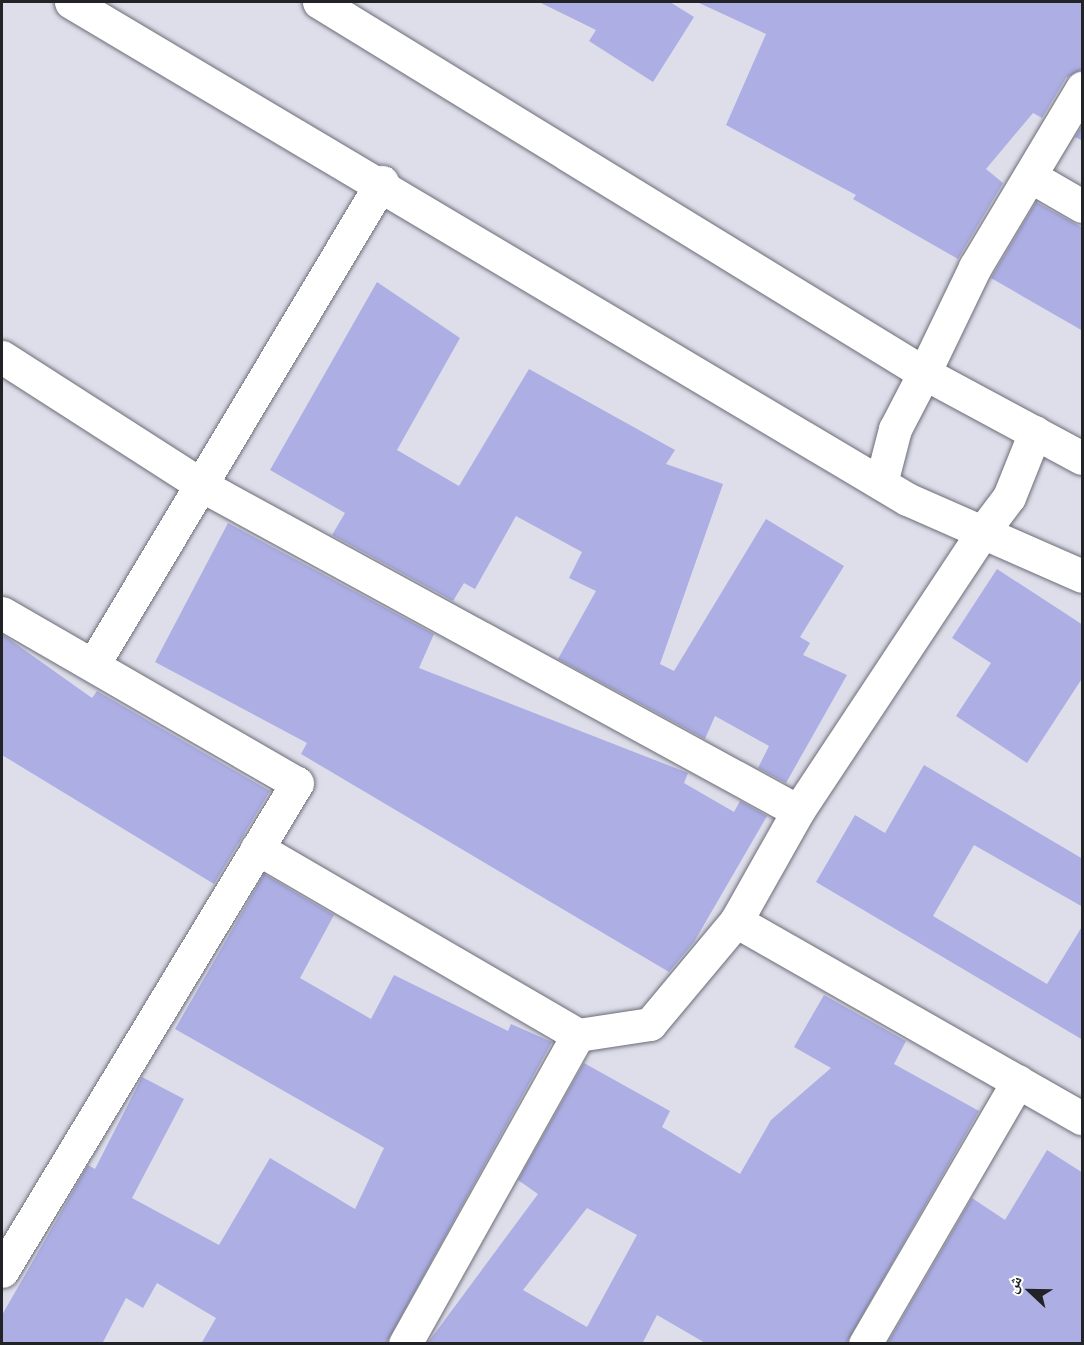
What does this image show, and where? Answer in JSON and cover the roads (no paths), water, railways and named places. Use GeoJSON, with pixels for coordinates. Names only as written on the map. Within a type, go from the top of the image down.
{"type":"FeatureCollection","features":[{"type":"Feature","properties":{"kind":"street"},"geometry":{"type":"LineString","coordinates":[[71,2],[382,182],[881,483],[981,534],[1083,576]]}},
{"type":"Feature","properties":{"kind":"street"},"geometry":{"type":"LineString","coordinates":[[320,2],[924,373],[1083,458]]}},
{"type":"Feature","properties":{"kind":"street"},"geometry":{"type":"LineString","coordinates":[[881,483],[896,429],[975,267],[1083,88]]}},
{"type":"Feature","properties":{"kind":"street"},"geometry":{"type":"LineString","coordinates":[[1030,176],[1083,206]]}},
{"type":"Feature","properties":{"kind":"street"},"geometry":{"type":"LineString","coordinates":[[93,665],[382,182]]}},
{"type":"Feature","properties":{"kind":"street"},"geometry":{"type":"LineString","coordinates":[[2,357],[201,485],[798,812]]}},
{"type":"Feature","properties":{"kind":"street"},"geometry":{"type":"LineString","coordinates":[[257,848],[579,1035],[650,1024],[736,921],[798,812],[981,534],[1009,497],[1035,432]]}},
{"type":"Feature","properties":{"kind":"street"},"geometry":{"type":"LineString","coordinates":[[2,613],[297,783],[2,1271]]}},
{"type":"Feature","properties":{"kind":"street"},"geometry":{"type":"LineString","coordinates":[[736,921],[1083,1118]]}},
{"type":"Feature","properties":{"kind":"street"},"geometry":{"type":"LineString","coordinates":[[405,1344],[579,1035]]}},
{"type":"Feature","properties":{"kind":"street"},"geometry":{"type":"LineString","coordinates":[[865,1344],[1017,1081]]}}]}
